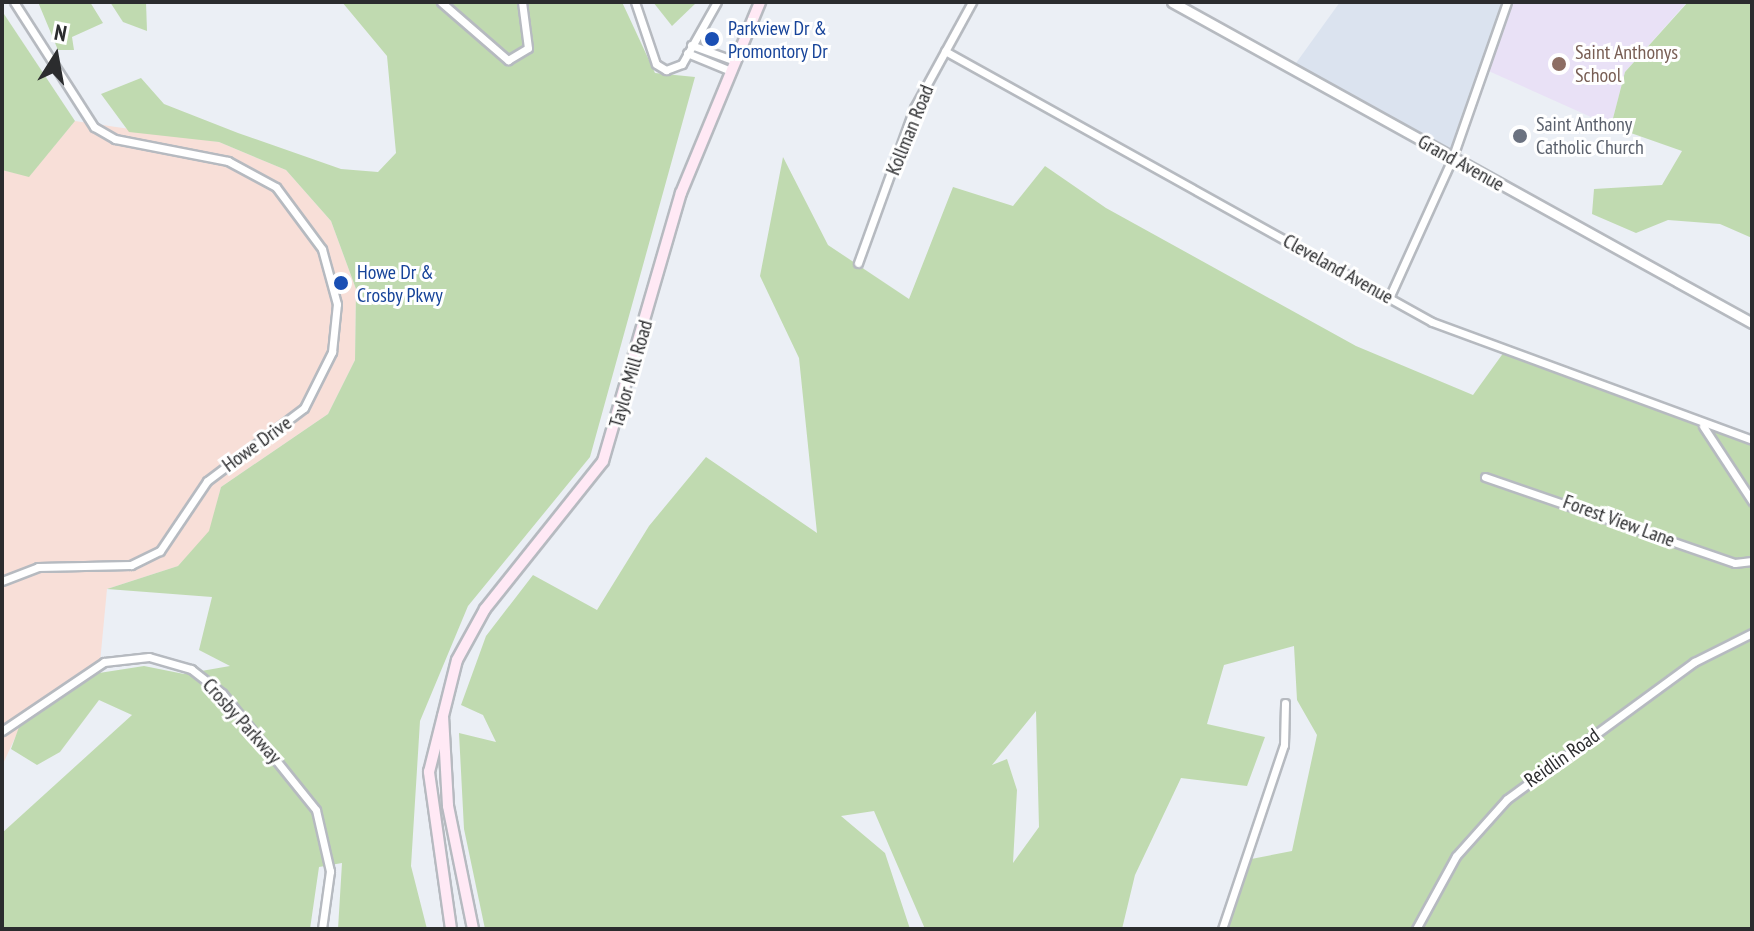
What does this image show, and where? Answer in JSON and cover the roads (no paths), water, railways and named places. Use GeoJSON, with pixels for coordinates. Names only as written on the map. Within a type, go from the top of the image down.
{"type":"FeatureCollection","features":[{"type":"Feature","properties":{"kind":"main road","name":"Taylor Mill Road"},"geometry":{"type":"LineString","coordinates":[[451,929],[429,794],[443,714],[472,629],[603,461],[681,193],[760,2]]}},
{"type":"Feature","properties":{"kind":"main road","name":"Taylor Mill Road"},"geometry":{"type":"LineString","coordinates":[[443,714],[448,806],[473,929]]}},
{"type":"Feature","properties":{"kind":"street","name":"Howe Drive"},"geometry":{"type":"LineString","coordinates":[[2,581],[38,567],[131,565],[160,551],[207,481],[304,408],[332,352],[337,304],[322,249],[276,187],[228,161],[115,139],[94,127],[14,2]]}},
{"type":"Feature","properties":{"kind":"street"},"geometry":{"type":"LineString","coordinates":[[441,2],[508,60],[528,48],[522,2]]}},
{"type":"Feature","properties":{"kind":"street"},"geometry":{"type":"LineString","coordinates":[[635,2],[656,64],[672,70],[689,49],[717,2]]}},
{"type":"Feature","properties":{"kind":"street","name":"Kollman Road"},"geometry":{"type":"LineString","coordinates":[[858,263],[914,108],[972,2]]}},
{"type":"Feature","properties":{"kind":"street","name":"Grand Avenue"},"geometry":{"type":"LineString","coordinates":[[1172,2],[1752,323]]}},
{"type":"Feature","properties":{"kind":"street"},"geometry":{"type":"LineString","coordinates":[[1389,298],[1452,159],[1507,2]]}},
{"type":"Feature","properties":{"kind":"street"},"geometry":{"type":"LineString","coordinates":[[689,49],[733,66]]}},
{"type":"Feature","properties":{"kind":"street","name":"Cleveland Avenue"},"geometry":{"type":"LineString","coordinates":[[945,51],[1389,298],[1480,343],[1703,426],[1752,440]]}},
{"type":"Feature","properties":{"kind":"street"},"geometry":{"type":"LineString","coordinates":[[1703,426],[1752,501]]}},
{"type":"Feature","properties":{"kind":"street","name":"Forest View Lane"},"geometry":{"type":"LineString","coordinates":[[1485,477],[1727,561],[1752,561]]}},
{"type":"Feature","properties":{"kind":"street","name":"Reidlin Road"},"geometry":{"type":"LineString","coordinates":[[1416,929],[1456,856],[1507,799],[1694,662],[1752,633]]}},
{"type":"Feature","properties":{"kind":"street","name":"Crosby Parkway"},"geometry":{"type":"LineString","coordinates":[[2,731],[104,662],[149,657],[191,669],[222,693],[316,810],[330,871],[322,929]]}},
{"type":"Feature","properties":{"kind":"street"},"geometry":{"type":"LineString","coordinates":[[1222,929],[1279,763],[1285,703]]}},
{"type":"Feature","properties":{"kind":"place","name":"Parkview Dr & Promontory Dr"},"geometry":{"type":"Point","coordinates":[712,39]}},
{"type":"Feature","properties":{"kind":"place","name":"Saint Anthonys School"},"geometry":{"type":"Point","coordinates":[1559,64]}},
{"type":"Feature","properties":{"kind":"place","name":"Saint Anthony Catholic Church"},"geometry":{"type":"Point","coordinates":[1520,136]}},
{"type":"Feature","properties":{"kind":"place","name":"Howe Dr & Crosby Pkwy"},"geometry":{"type":"Point","coordinates":[341,283]}}]}
